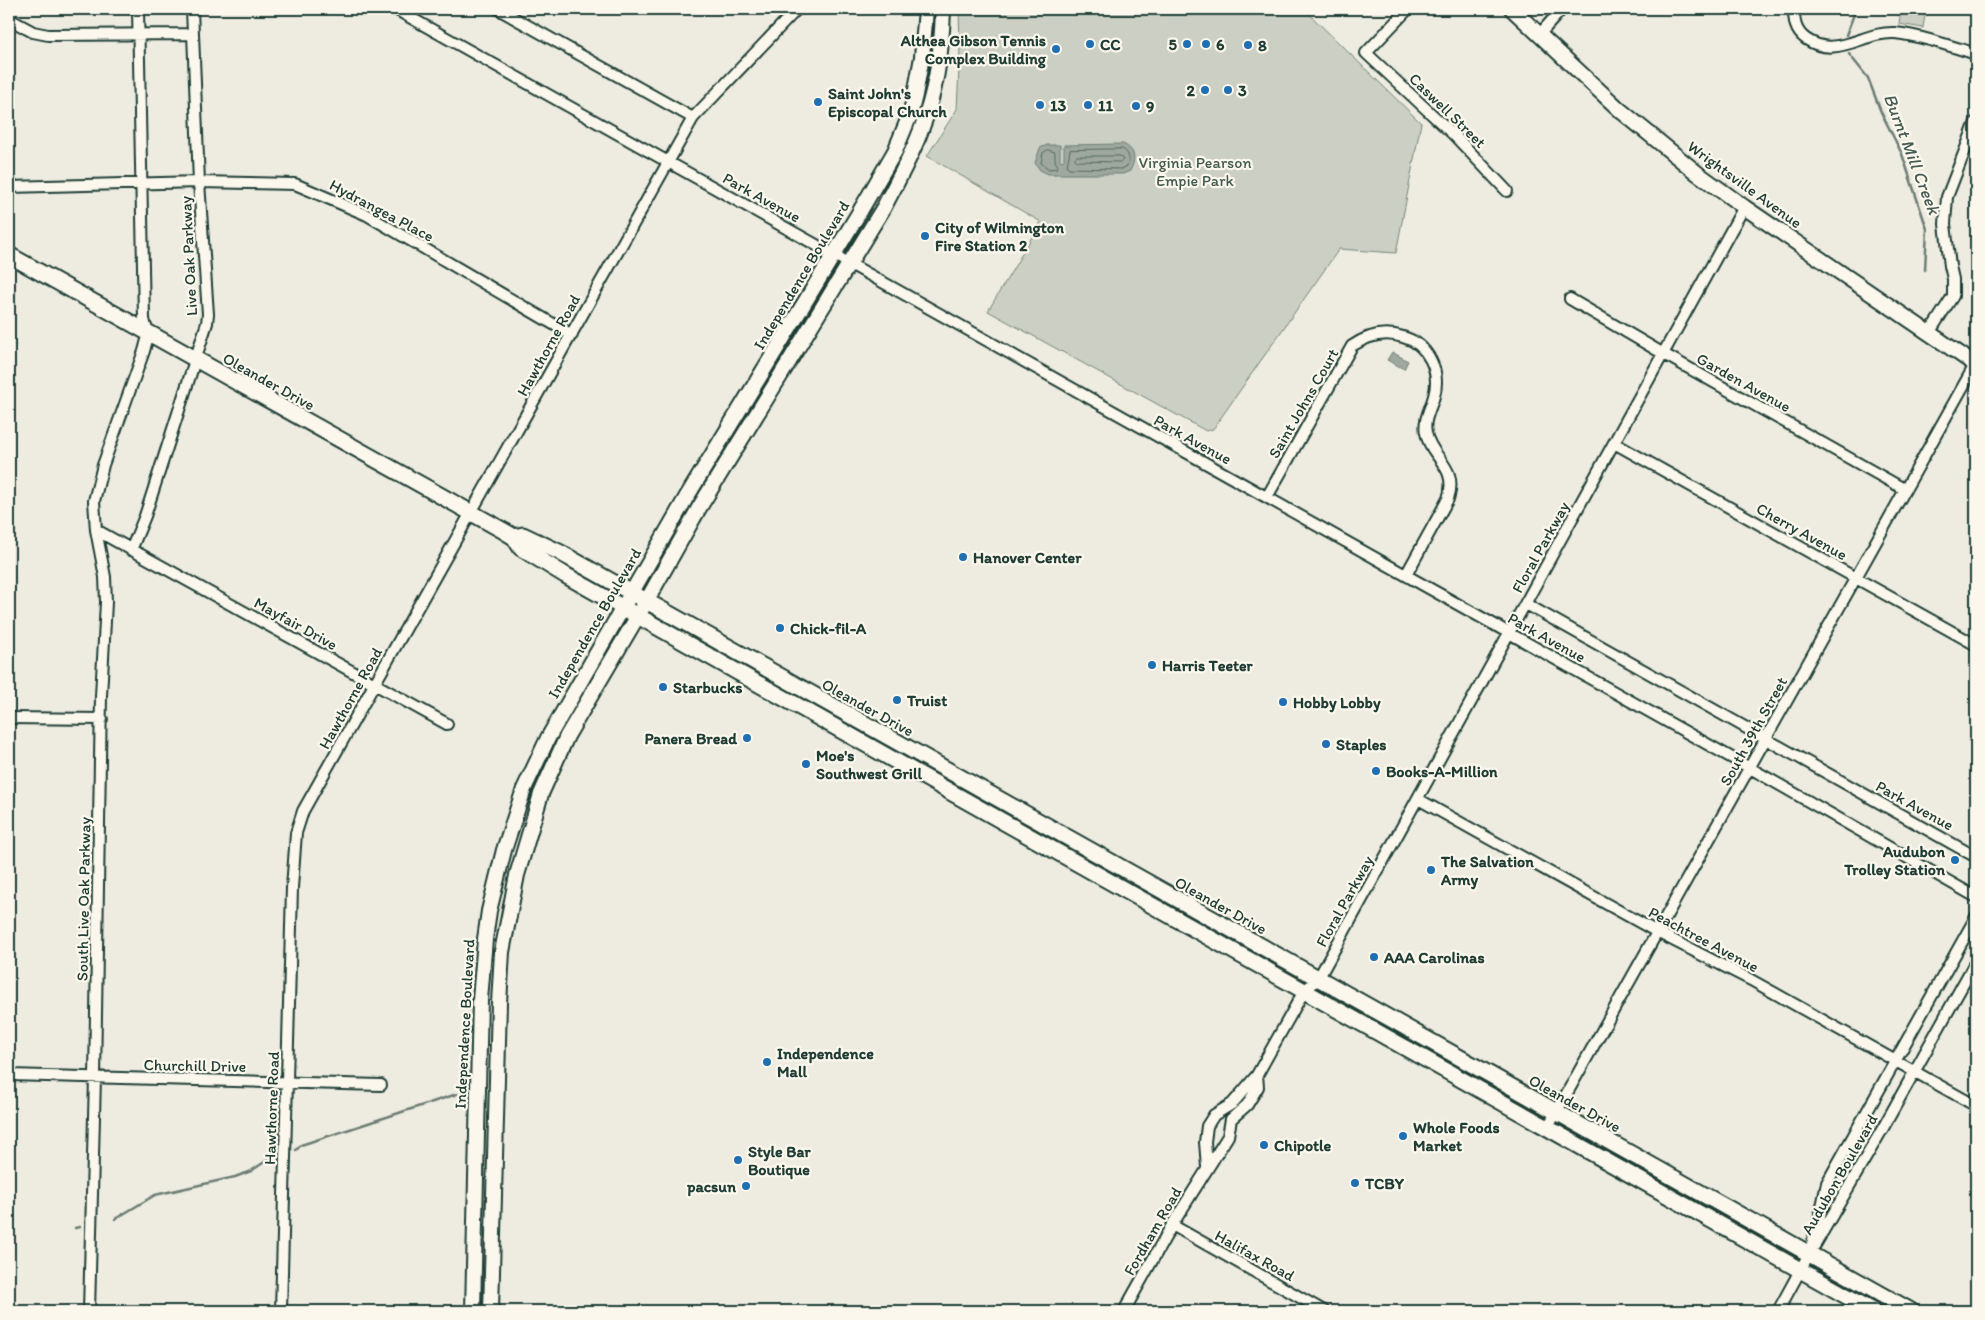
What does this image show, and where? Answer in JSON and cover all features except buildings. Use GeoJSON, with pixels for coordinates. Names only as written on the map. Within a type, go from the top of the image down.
{"type":"FeatureCollection","features":[{"type":"Feature","properties":{"kind":"main road","name":"Independence Boulevard"},"geometry":{"type":"LineString","coordinates":[[473,1311],[480,1000],[489,911],[504,850],[524,790],[548,738],[686,498],[882,174],[903,132],[912,108],[919,75],[926,9]]}},
{"type":"Feature","properties":{"kind":"main road","name":"Independence Boulevard"},"geometry":{"type":"LineString","coordinates":[[492,1311],[499,1003],[502,952],[512,896],[523,853],[542,794],[564,742],[699,508],[892,192],[922,129],[938,67],[943,9]]}},
{"type":"Feature","properties":{"kind":"main road","name":"Wrightsville Avenue"},"geometry":{"type":"LineString","coordinates":[[1512,9],[1572,67],[1638,126],[1744,207],[1976,365]]}},
{"type":"Feature","properties":{"kind":"main road","name":"Oleander Drive"},"geometry":{"type":"LineString","coordinates":[[9,255],[471,512],[514,537],[521,548],[638,616],[1873,1311]]}},
{"type":"Feature","properties":{"kind":"main road","name":"Oleander Drive"},"geometry":{"type":"LineString","coordinates":[[514,537],[522,534],[559,552],[1911,1311]]}},
{"type":"Feature","properties":{"kind":"main road"},"geometry":{"type":"LineString","coordinates":[[480,1000],[488,1084],[491,1092],[497,1096]]}},
{"type":"Feature","properties":{"kind":"street"},"geometry":{"type":"LineString","coordinates":[[131,550],[96,530],[94,501],[103,465],[148,336],[144,319],[138,9]]}},
{"type":"Feature","properties":{"kind":"street","name":"Live Oak Parkway"},"geometry":{"type":"LineString","coordinates":[[131,550],[145,516],[204,336],[208,314],[192,9]]}},
{"type":"Feature","properties":{"kind":"street","name":"Park Avenue"},"geometry":{"type":"LineString","coordinates":[[395,9],[1510,633],[1976,897]]}},
{"type":"Feature","properties":{"kind":"street"},"geometry":{"type":"LineString","coordinates":[[498,9],[693,118]]}},
{"type":"Feature","properties":{"kind":"street","name":"Hawthorne Road"},"geometry":{"type":"LineString","coordinates":[[281,1311],[292,888],[296,833],[303,811],[572,335],[667,161],[693,118],[797,9]]}},
{"type":"Feature","properties":{"kind":"street","name":"Caswell Street"},"geometry":{"type":"LineString","coordinates":[[1408,9],[1366,53],[1454,136],[1507,191]]}},
{"type":"Feature","properties":{"kind":"street"},"geometry":{"type":"LineString","coordinates":[[1539,35],[1562,9]]}},
{"type":"Feature","properties":{"kind":"street"},"geometry":{"type":"LineString","coordinates":[[1794,9],[1796,28],[1808,40],[1817,45],[1840,47],[1878,35],[1895,33],[1945,44],[1976,54]]}},
{"type":"Feature","properties":{"kind":"street"},"geometry":{"type":"LineString","coordinates":[[9,19],[33,32],[46,35],[193,34]]}},
{"type":"Feature","properties":{"kind":"street"},"geometry":{"type":"LineString","coordinates":[[1929,333],[1952,296],[1953,280],[1945,224],[1947,197],[1976,122]]}},
{"type":"Feature","properties":{"kind":"street","name":"Hydrangea Place"},"geometry":{"type":"LineString","coordinates":[[9,187],[200,182],[295,184],[318,192],[367,215],[572,335]]}},
{"type":"Feature","properties":{"kind":"street","name":"Floral Parkway"},"geometry":{"type":"LineString","coordinates":[[1318,979],[1744,207]]}},
{"type":"Feature","properties":{"kind":"street","name":"Garden Avenue"},"geometry":{"type":"LineString","coordinates":[[1570,299],[1904,489]]}},
{"type":"Feature","properties":{"kind":"street","name":"Saint Johns Court"},"geometry":{"type":"LineString","coordinates":[[1267,497],[1352,346],[1368,338],[1383,334],[1396,335],[1412,340],[1426,353],[1434,369],[1436,391],[1428,412],[1425,430],[1431,446],[1447,468],[1450,485],[1448,499],[1406,575]]}},
{"type":"Feature","properties":{"kind":"street","name":"South 39th Street"},"geometry":{"type":"LineString","coordinates":[[1548,1127],[1904,489],[1976,365]]}},
{"type":"Feature","properties":{"kind":"street","name":"Cherry Avenue"},"geometry":{"type":"LineString","coordinates":[[1614,442],[1976,645]]}},
{"type":"Feature","properties":{"kind":"street","name":"South Live Oak Parkway"},"geometry":{"type":"LineString","coordinates":[[89,1311],[96,1078],[105,622],[105,577],[96,530]]}},
{"type":"Feature","properties":{"kind":"street","name":"Mayfair Drive"},"geometry":{"type":"LineString","coordinates":[[131,550],[447,724]]}},
{"type":"Feature","properties":{"kind":"street","name":"Park Avenue"},"geometry":{"type":"LineString","coordinates":[[1526,604],[1976,857]]}},
{"type":"Feature","properties":{"kind":"street"},"geometry":{"type":"LineString","coordinates":[[9,718],[102,719]]}},
{"type":"Feature","properties":{"kind":"street","name":"Peachtree Avenue"},"geometry":{"type":"LineString","coordinates":[[1418,799],[1657,932],[1751,980],[1976,1106]]}},
{"type":"Feature","properties":{"kind":"street","name":"Audubon Boulevard"},"geometry":{"type":"LineString","coordinates":[[1809,1254],[1827,1183],[1976,917]]}},
{"type":"Feature","properties":{"kind":"street","name":"Audubon Boulevard"},"geometry":{"type":"LineString","coordinates":[[1809,1254],[1840,1204],[1976,961]]}},
{"type":"Feature","properties":{"kind":"street","name":"Fordham Road"},"geometry":{"type":"LineString","coordinates":[[1208,1166],[1205,1142],[1207,1126],[1214,1115],[1232,1104],[1257,1075],[1304,990],[1318,979]]}},
{"type":"Feature","properties":{"kind":"street","name":"Churchill Drive"},"geometry":{"type":"LineString","coordinates":[[9,1075],[381,1085]]}},
{"type":"Feature","properties":{"kind":"street","name":"Fordham Road"},"geometry":{"type":"LineString","coordinates":[[1124,1311],[1208,1166],[1215,1160],[1228,1136],[1230,1119],[1253,1097],[1258,1088],[1257,1075]]}},
{"type":"Feature","properties":{"kind":"street","name":"Halifax Road"},"geometry":{"type":"LineString","coordinates":[[1172,1226],[1324,1311]]}},
{"type":"Feature","properties":{"kind":"street"},"geometry":{"type":"LineString","coordinates":[[1778,1311],[1809,1254]]}},
{"type":"Feature","properties":{"kind":"green space","name":"Virginia Pearson Empie Park"},"geometry":{"type":"Polygon","coordinates":[[[959,9],[1304,9],[1421,123],[1396,253],[1339,249],[1213,429],[1206,431],[988,311],[1041,222],[927,156],[957,109],[960,49],[959,9]]]}},
{"type":"Feature","properties":{"kind":"green space"},"geometry":{"type":"Polygon","coordinates":[[[1901,9],[1926,9],[1923,28],[1899,24],[1901,9]]]}},
{"type":"Feature","properties":{"kind":"water"},"geometry":{"type":"Polygon","coordinates":[[[1123,144],[1133,152],[1134,159],[1130,171],[1123,174],[1048,174],[1040,170],[1035,163],[1040,148],[1047,145],[1060,145],[1060,160],[1062,161],[1064,160],[1064,145],[1123,144]]]}},
{"type":"Feature","properties":{"kind":"water"},"geometry":{"type":"Polygon","coordinates":[[[1392,352],[1408,361],[1404,369],[1387,360],[1392,352]]]}},
{"type":"Feature","properties":{"kind":"waterway","name":"Burnt Mill Creek"},"geometry":{"type":"LineString","coordinates":[[1846,35],[1856,9]]}},
{"type":"Feature","properties":{"kind":"waterway","name":"Burnt Mill Creek"},"geometry":{"type":"LineString","coordinates":[[1849,54],[1868,78],[1881,112],[1902,154],[1927,229],[1925,270]]}},
{"type":"Feature","properties":{"kind":"waterway"},"geometry":{"type":"LineString","coordinates":[[296,1150],[301,1145],[457,1094]]}},
{"type":"Feature","properties":{"kind":"waterway"},"geometry":{"type":"LineString","coordinates":[[115,1219],[155,1195],[235,1177],[251,1171],[275,1155]]}},
{"type":"Feature","properties":{"kind":"waterway"},"geometry":{"type":"LineString","coordinates":[[75,1228],[80,1227]]}},
{"type":"Feature","properties":{"kind":"place","name":"CC"},"geometry":{"type":"Point","coordinates":[1090,44]}},
{"type":"Feature","properties":{"kind":"place","name":"5"},"geometry":{"type":"Point","coordinates":[1187,44]}},
{"type":"Feature","properties":{"kind":"place","name":"6"},"geometry":{"type":"Point","coordinates":[1206,44]}},
{"type":"Feature","properties":{"kind":"place","name":"8"},"geometry":{"type":"Point","coordinates":[1248,45]}},
{"type":"Feature","properties":{"kind":"place","name":"Althea Gibson Tennis Complex Building"},"geometry":{"type":"Point","coordinates":[1056,49]}},
{"type":"Feature","properties":{"kind":"place","name":"2"},"geometry":{"type":"Point","coordinates":[1205,90]}},
{"type":"Feature","properties":{"kind":"place","name":"3"},"geometry":{"type":"Point","coordinates":[1228,90]}},
{"type":"Feature","properties":{"kind":"place","name":"Saint John's Episcopal Church"},"geometry":{"type":"Point","coordinates":[818,102]}},
{"type":"Feature","properties":{"kind":"place","name":"13"},"geometry":{"type":"Point","coordinates":[1040,105]}},
{"type":"Feature","properties":{"kind":"place","name":"11"},"geometry":{"type":"Point","coordinates":[1088,105]}},
{"type":"Feature","properties":{"kind":"place","name":"9"},"geometry":{"type":"Point","coordinates":[1136,106]}},
{"type":"Feature","properties":{"kind":"place","name":"City of Wilmington Fire Station 2"},"geometry":{"type":"Point","coordinates":[925,236]}},
{"type":"Feature","properties":{"kind":"place","name":"Hanover Center"},"geometry":{"type":"Point","coordinates":[963,557]}},
{"type":"Feature","properties":{"kind":"place","name":"Chick-fil-A"},"geometry":{"type":"Point","coordinates":[780,628]}},
{"type":"Feature","properties":{"kind":"place","name":"Harris Teeter"},"geometry":{"type":"Point","coordinates":[1152,665]}},
{"type":"Feature","properties":{"kind":"place","name":"Starbucks"},"geometry":{"type":"Point","coordinates":[663,687]}},
{"type":"Feature","properties":{"kind":"place","name":"Truist"},"geometry":{"type":"Point","coordinates":[897,700]}},
{"type":"Feature","properties":{"kind":"place","name":"Hobby Lobby"},"geometry":{"type":"Point","coordinates":[1283,702]}},
{"type":"Feature","properties":{"kind":"place","name":"Panera Bread"},"geometry":{"type":"Point","coordinates":[747,738]}},
{"type":"Feature","properties":{"kind":"place","name":"Staples"},"geometry":{"type":"Point","coordinates":[1326,744]}},
{"type":"Feature","properties":{"kind":"place","name":"Moe's Southwest Grill"},"geometry":{"type":"Point","coordinates":[806,764]}},
{"type":"Feature","properties":{"kind":"place","name":"Books-A-Million"},"geometry":{"type":"Point","coordinates":[1376,771]}},
{"type":"Feature","properties":{"kind":"place","name":"Audubon Trolley Station"},"geometry":{"type":"Point","coordinates":[1955,860]}},
{"type":"Feature","properties":{"kind":"place","name":"The Salvation Army"},"geometry":{"type":"Point","coordinates":[1431,870]}},
{"type":"Feature","properties":{"kind":"place","name":"AAA Carolinas"},"geometry":{"type":"Point","coordinates":[1374,957]}},
{"type":"Feature","properties":{"kind":"place","name":"Independence Mall"},"geometry":{"type":"Point","coordinates":[767,1062]}},
{"type":"Feature","properties":{"kind":"place","name":"Whole Foods Market"},"geometry":{"type":"Point","coordinates":[1403,1136]}},
{"type":"Feature","properties":{"kind":"place","name":"Chipotle"},"geometry":{"type":"Point","coordinates":[1264,1145]}},
{"type":"Feature","properties":{"kind":"place","name":"Style Bar Boutique"},"geometry":{"type":"Point","coordinates":[738,1160]}},
{"type":"Feature","properties":{"kind":"place","name":"TCBY"},"geometry":{"type":"Point","coordinates":[1355,1183]}},
{"type":"Feature","properties":{"kind":"place","name":"pacsun"},"geometry":{"type":"Point","coordinates":[746,1186]}}]}
